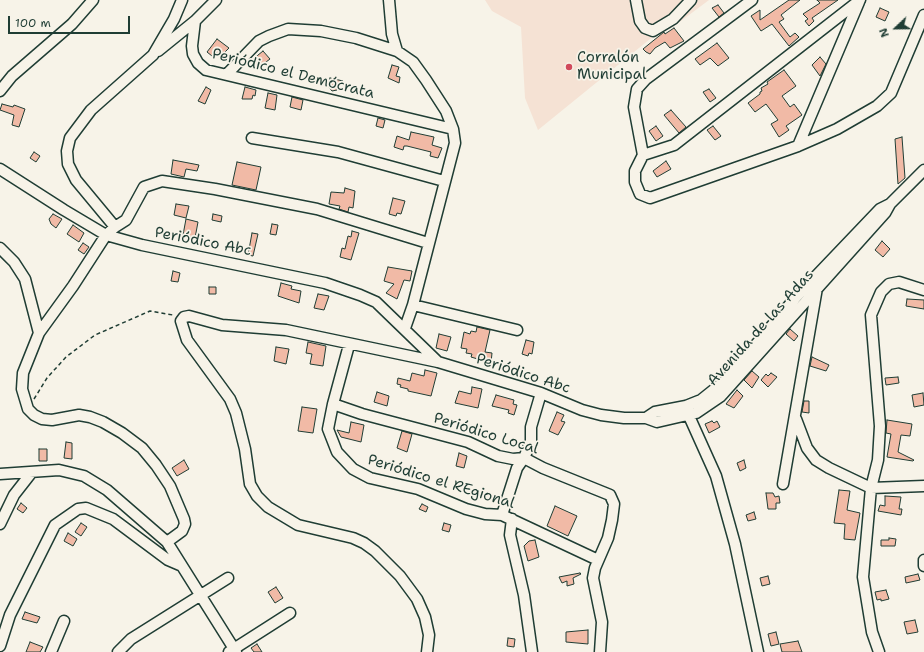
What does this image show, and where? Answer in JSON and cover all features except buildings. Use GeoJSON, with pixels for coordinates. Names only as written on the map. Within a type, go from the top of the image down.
{"type":"FeatureCollection","features":[{"type":"Feature","properties":{"kind":"street"},"geometry":{"type":"LineString","coordinates":[[0,91],[12,76],[72,24],[93,0]]}},
{"type":"Feature","properties":{"kind":"street"},"geometry":{"type":"LineString","coordinates":[[152,56],[174,19],[182,0]]}},
{"type":"Feature","properties":{"kind":"street"},"geometry":{"type":"LineString","coordinates":[[115,227],[76,180],[68,164],[67,151],[70,138],[91,110],[152,56],[195,21],[216,0]]}},
{"type":"Feature","properties":{"kind":"street"},"geometry":{"type":"LineString","coordinates":[[389,0],[392,34],[397,51]]}},
{"type":"Feature","properties":{"kind":"street"},"geometry":{"type":"LineString","coordinates":[[636,0],[640,21],[644,28],[653,32],[673,19],[691,0]]}},
{"type":"Feature","properties":{"kind":"street"},"geometry":{"type":"LineString","coordinates":[[752,0],[646,79],[637,89],[634,106],[643,155],[635,171],[635,182],[640,194],[650,198],[798,146],[838,129],[877,106],[891,93],[924,15]]}},
{"type":"Feature","properties":{"kind":"street"},"geometry":{"type":"LineString","coordinates":[[643,155],[674,145],[860,1]]}},
{"type":"Feature","properties":{"kind":"street"},"geometry":{"type":"LineString","coordinates":[[798,146],[860,1]]}},
{"type":"Feature","properties":{"kind":"street","name":"Periódico el Demócrata"},"geometry":{"type":"LineString","coordinates":[[195,21],[192,46],[193,54],[198,63],[206,70],[453,129]]}},
{"type":"Feature","properties":{"kind":"street"},"geometry":{"type":"LineString","coordinates":[[227,74],[259,41],[288,29],[321,31],[356,38],[397,51],[413,62],[426,80],[446,112],[453,129],[455,143],[428,242],[413,305],[405,328]]}},
{"type":"Feature","properties":{"kind":"street"},"geometry":{"type":"LineString","coordinates":[[252,138],[338,152],[444,181]]}},
{"type":"Feature","properties":{"kind":"street","name":"Periódico Abc"},"geometry":{"type":"LineString","coordinates":[[0,169],[106,235],[142,246],[325,283],[376,302],[405,328],[438,362],[541,393],[582,410],[601,415],[624,418],[646,418]]}},
{"type":"Feature","properties":{"kind":"street","name":"Avenida de las Adas"},"geometry":{"type":"LineString","coordinates":[[646,418],[657,422],[689,416],[708,406],[721,396],[885,213],[890,204],[924,170]]}},
{"type":"Feature","properties":{"kind":"street"},"geometry":{"type":"LineString","coordinates":[[167,542],[182,531],[185,524],[184,519],[170,486],[142,448],[104,422],[90,417],[79,415],[52,420],[42,419],[34,415],[28,409],[22,389],[23,373],[39,333],[73,286],[106,235],[126,220],[144,187],[162,181],[215,189],[317,209],[428,242]]}},
{"type":"Feature","properties":{"kind":"street","name":"Avenida de las Adas"},"geometry":{"type":"LineString","coordinates":[[646,418],[655,412],[686,406],[701,400],[726,380],[797,296],[880,209],[890,204]]}},
{"type":"Feature","properties":{"kind":"street"},"geometry":{"type":"LineString","coordinates":[[0,248],[14,262],[25,279],[39,333]]}},
{"type":"Feature","properties":{"kind":"street"},"geometry":{"type":"LineString","coordinates":[[879,652],[872,632],[863,577],[871,488],[878,460],[880,426],[871,315],[881,292],[889,284],[898,282],[924,290]]}},
{"type":"Feature","properties":{"kind":"street"},"geometry":{"type":"LineString","coordinates":[[783,484],[796,419],[797,398],[817,288]]}},
{"type":"Feature","properties":{"kind":"street"},"geometry":{"type":"LineString","coordinates":[[413,305],[516,330]]}},
{"type":"Feature","properties":{"kind":"street"},"geometry":{"type":"LineString","coordinates":[[427,652],[429,635],[417,599],[400,576],[375,551],[364,543],[353,538],[298,525],[268,507],[257,496],[250,484],[236,413],[230,399],[187,340],[181,322],[184,317],[190,316],[222,325],[286,330],[349,345],[438,362]]}},
{"type":"Feature","properties":{"kind":"street","name":"Periódico el REgional"},"geometry":{"type":"LineString","coordinates":[[349,345],[333,404],[328,429],[331,440],[345,461],[361,475],[418,489],[466,509],[485,514],[502,515],[598,560]]}},
{"type":"Feature","properties":{"kind":"street"},"geometry":{"type":"LineString","coordinates":[[502,515],[517,468],[524,458],[530,441],[534,414],[541,393]]}},
{"type":"Feature","properties":{"kind":"street","name":"Periódico Local"},"geometry":{"type":"LineString","coordinates":[[333,404],[362,414],[468,442],[498,456],[513,459],[524,458],[543,468],[603,491],[613,499],[614,511],[608,538],[595,568],[594,578],[602,622],[600,652]]}},
{"type":"Feature","properties":{"kind":"street"},"geometry":{"type":"LineString","coordinates":[[689,416],[716,476],[735,544],[758,652]]}},
{"type":"Feature","properties":{"kind":"street"},"geometry":{"type":"LineString","coordinates":[[796,419],[807,448],[816,460],[871,488],[924,486]]}},
{"type":"Feature","properties":{"kind":"street"},"geometry":{"type":"LineString","coordinates":[[0,474],[59,470],[75,473],[94,481],[167,542],[201,595],[233,651],[290,613]]}},
{"type":"Feature","properties":{"kind":"street"},"geometry":{"type":"LineString","coordinates":[[0,524],[14,495],[32,472]]}},
{"type":"Feature","properties":{"kind":"street"},"geometry":{"type":"LineString","coordinates":[[0,646],[10,615],[55,525],[78,509],[92,510],[112,519],[168,560],[182,566]]}},
{"type":"Feature","properties":{"kind":"street"},"geometry":{"type":"LineString","coordinates":[[512,519],[510,535],[524,595],[532,652]]}},
{"type":"Feature","properties":{"kind":"street"},"geometry":{"type":"LineString","coordinates":[[924,560],[924,566]]}},
{"type":"Feature","properties":{"kind":"street"},"geometry":{"type":"LineString","coordinates":[[118,652],[131,639],[228,578]]}},
{"type":"Feature","properties":{"kind":"street"},"geometry":{"type":"LineString","coordinates":[[51,652],[64,621]]}},
{"type":"Feature","properties":{"kind":"path"},"geometry":{"type":"LineString","coordinates":[[28,409],[47,378],[66,357],[95,335],[150,311],[184,317]]}},
{"type":"Feature","properties":{"kind":"shaded area","name":"Corralón Municipal"},"geometry":{"type":"Polygon","coordinates":[[[485,0],[709,0],[673,27],[655,35],[538,130],[525,98],[521,27],[492,11],[485,0]]]}},
{"type":"Feature","properties":{"kind":"place","name":"Corralón Municipal"},"geometry":{"type":"Point","coordinates":[569,67]}}]}
